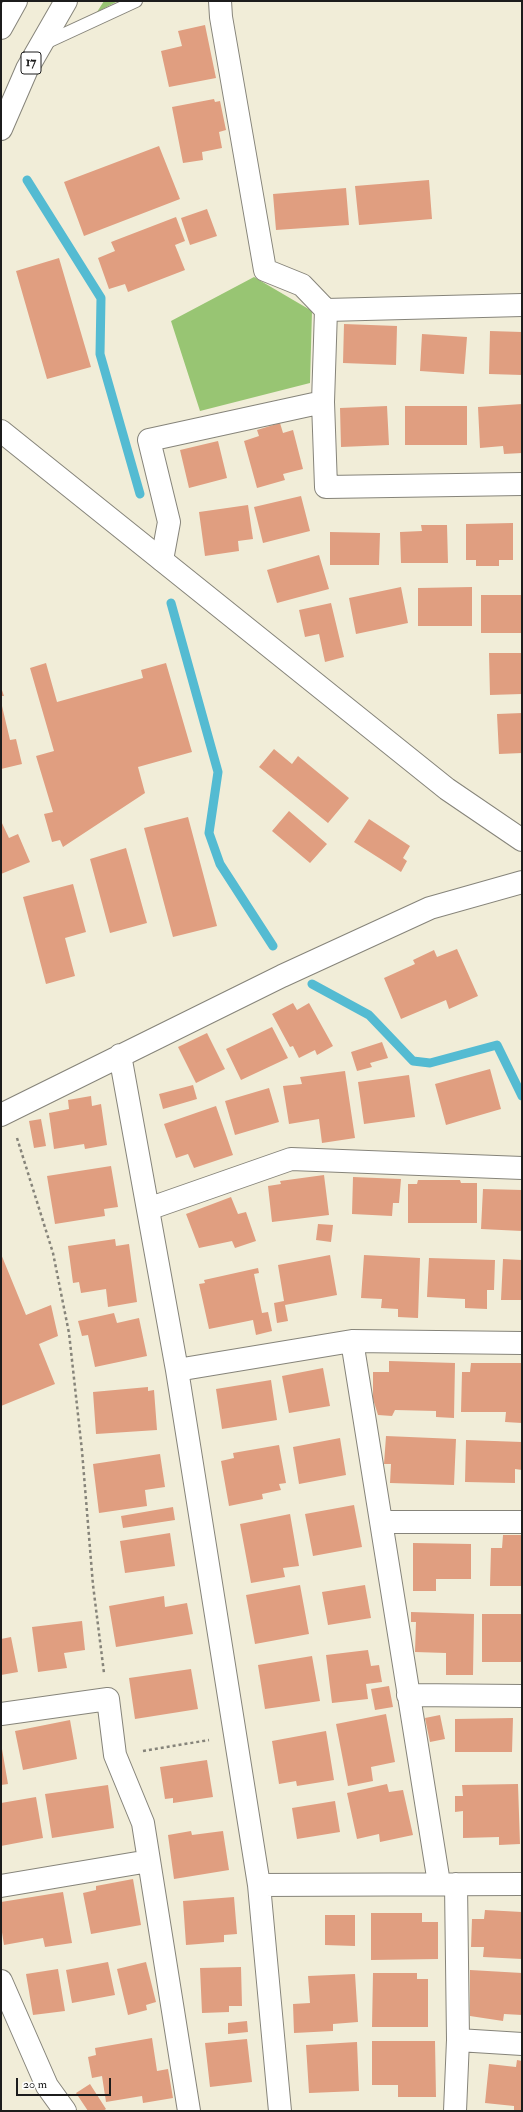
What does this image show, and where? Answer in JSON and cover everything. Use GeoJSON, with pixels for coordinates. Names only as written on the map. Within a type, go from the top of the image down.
{"type":"FeatureCollection","features":[{"type":"Feature","properties":{"kind":"street"},"geometry":{"type":"LineString","coordinates":[[1,28],[16,1]]}},
{"type":"Feature","properties":{"kind":"street","name":"17"},"geometry":{"type":"LineString","coordinates":[[1,129],[28,69],[66,1]]}},
{"type":"Feature","properties":{"kind":"street"},"geometry":{"type":"LineString","coordinates":[[220,1],[221,17],[265,270],[302,285],[326,310],[323,402],[326,487],[522,484]]}},
{"type":"Feature","properties":{"kind":"street"},"geometry":{"type":"LineString","coordinates":[[326,310],[522,305]]}},
{"type":"Feature","properties":{"kind":"street"},"geometry":{"type":"LineString","coordinates":[[162,560],[169,522],[150,440],[323,402]]}},
{"type":"Feature","properties":{"kind":"street"},"geometry":{"type":"LineString","coordinates":[[1,431],[447,789],[522,840]]}},
{"type":"Feature","properties":{"kind":"street"},"geometry":{"type":"LineString","coordinates":[[5,1113],[282,976],[430,908],[522,882]]}},
{"type":"Feature","properties":{"kind":"street"},"geometry":{"type":"LineString","coordinates":[[120,1055],[177,1370],[260,1885],[280,2111]]}},
{"type":"Feature","properties":{"kind":"street"},"geometry":{"type":"LineString","coordinates":[[148,1209],[291,1159],[522,1168]]}},
{"type":"Feature","properties":{"kind":"street"},"geometry":{"type":"LineString","coordinates":[[177,1370],[352,1341],[522,1343]]}},
{"type":"Feature","properties":{"kind":"street"},"geometry":{"type":"LineString","coordinates":[[352,1341],[408,1695],[447,1884],[458,2040],[455,2111]]}},
{"type":"Feature","properties":{"kind":"street"},"geometry":{"type":"LineString","coordinates":[[381,1522],[522,1522]]}},
{"type":"Feature","properties":{"kind":"street"},"geometry":{"type":"LineString","coordinates":[[408,1695],[522,1696]]}},
{"type":"Feature","properties":{"kind":"street"},"geometry":{"type":"LineString","coordinates":[[1,1714],[108,1699],[115,1755],[143,1823],[189,2111]]}},
{"type":"Feature","properties":{"kind":"street"},"geometry":{"type":"LineString","coordinates":[[1,1886],[149,1861]]}},
{"type":"Feature","properties":{"kind":"street"},"geometry":{"type":"LineString","coordinates":[[260,1885],[522,1884]]}},
{"type":"Feature","properties":{"kind":"street"},"geometry":{"type":"LineString","coordinates":[[1,1981],[47,2086],[65,2111]]}},
{"type":"Feature","properties":{"kind":"street"},"geometry":{"type":"LineString","coordinates":[[458,2040],[522,2044]]}},
{"type":"Feature","properties":{"kind":"lane"},"geometry":{"type":"LineString","coordinates":[[41,45],[136,1]]}},
{"type":"Feature","properties":{"kind":"path"},"geometry":{"type":"LineString","coordinates":[[5,1113],[52,1253],[68,1333],[82,1451],[93,1585],[108,1699]]}},
{"type":"Feature","properties":{"kind":"path"},"geometry":{"type":"LineString","coordinates":[[115,1755],[212,1740]]}},
{"type":"Feature","properties":{"kind":"green space"},"geometry":{"type":"Polygon","coordinates":[[[104,1],[118,1],[97,12],[104,1]]]}},
{"type":"Feature","properties":{"kind":"green space"},"geometry":{"type":"Polygon","coordinates":[[[254,277],[312,311],[310,383],[200,411],[171,321],[254,277]]]}},
{"type":"Feature","properties":{"kind":"building"},"geometry":{"type":"Polygon","coordinates":[[[205,25],[216,78],[169,87],[161,51],[182,46],[178,31],[205,25]]]}},
{"type":"Feature","properties":{"kind":"building"},"geometry":{"type":"Polygon","coordinates":[[[214,99],[215,102],[220,101],[226,130],[219,132],[222,148],[202,152],[203,160],[183,163],[172,107],[214,99]]]}},
{"type":"Feature","properties":{"kind":"building"},"geometry":{"type":"Polygon","coordinates":[[[159,146],[180,199],[84,236],[64,182],[159,146]]]}},
{"type":"Feature","properties":{"kind":"building"},"geometry":{"type":"Polygon","coordinates":[[[429,180],[432,219],[359,225],[355,186],[429,180]]]}},
{"type":"Feature","properties":{"kind":"building"},"geometry":{"type":"Polygon","coordinates":[[[346,188],[349,225],[276,230],[273,194],[346,188]]]}},
{"type":"Feature","properties":{"kind":"building"},"geometry":{"type":"Polygon","coordinates":[[[207,209],[217,236],[190,245],[181,218],[207,209]]]}},
{"type":"Feature","properties":{"kind":"building"},"geometry":{"type":"Polygon","coordinates":[[[176,217],[185,241],[175,245],[185,270],[128,292],[125,284],[109,289],[98,258],[115,251],[111,242],[176,217]]]}},
{"type":"Feature","properties":{"kind":"building"},"geometry":{"type":"Polygon","coordinates":[[[59,258],[91,367],[47,379],[16,271],[59,258]]]}},
{"type":"Feature","properties":{"kind":"building"},"geometry":{"type":"Polygon","coordinates":[[[344,324],[397,326],[396,365],[343,363],[344,324]]]}},
{"type":"Feature","properties":{"kind":"building"},"geometry":{"type":"Polygon","coordinates":[[[490,331],[522,332],[522,375],[489,374],[490,331]]]}},
{"type":"Feature","properties":{"kind":"building"},"geometry":{"type":"Polygon","coordinates":[[[422,334],[467,337],[464,374],[420,371],[422,334]]]}},
{"type":"Feature","properties":{"kind":"building"},"geometry":{"type":"Polygon","coordinates":[[[522,404],[522,453],[504,454],[503,446],[480,448],[478,407],[522,404]]]}},
{"type":"Feature","properties":{"kind":"building"},"geometry":{"type":"Polygon","coordinates":[[[387,406],[389,445],[341,447],[340,408],[387,406]]]}},
{"type":"Feature","properties":{"kind":"building"},"geometry":{"type":"Polygon","coordinates":[[[405,406],[467,406],[467,445],[405,445],[405,406]]]}},
{"type":"Feature","properties":{"kind":"building"},"geometry":{"type":"Polygon","coordinates":[[[280,423],[283,433],[293,430],[303,469],[283,474],[285,480],[257,488],[244,441],[259,436],[257,430],[280,423]]]}},
{"type":"Feature","properties":{"kind":"building"},"geometry":{"type":"Polygon","coordinates":[[[218,441],[227,478],[189,488],[180,450],[218,441]]]}},
{"type":"Feature","properties":{"kind":"building"},"geometry":{"type":"Polygon","coordinates":[[[301,496],[310,531],[263,543],[254,507],[301,496]]]}},
{"type":"Feature","properties":{"kind":"building"},"geometry":{"type":"Polygon","coordinates":[[[248,505],[253,539],[238,541],[239,551],[205,556],[199,512],[248,505]]]}},
{"type":"Feature","properties":{"kind":"building"},"geometry":{"type":"Polygon","coordinates":[[[513,523],[513,560],[499,560],[499,566],[476,566],[476,560],[466,560],[466,524],[513,523]]]}},
{"type":"Feature","properties":{"kind":"building"},"geometry":{"type":"Polygon","coordinates":[[[421,525],[447,525],[448,563],[401,563],[400,532],[422,531],[421,525]]]}},
{"type":"Feature","properties":{"kind":"building"},"geometry":{"type":"Polygon","coordinates":[[[330,532],[380,533],[379,565],[330,565],[330,532]]]}},
{"type":"Feature","properties":{"kind":"building"},"geometry":{"type":"Polygon","coordinates":[[[319,555],[329,589],[277,603],[267,570],[319,555]]]}},
{"type":"Feature","properties":{"kind":"building"},"geometry":{"type":"Polygon","coordinates":[[[401,587],[408,623],[356,634],[349,598],[401,587]]]}},
{"type":"Feature","properties":{"kind":"building"},"geometry":{"type":"Polygon","coordinates":[[[472,587],[472,626],[418,626],[418,588],[472,587]]]}},
{"type":"Feature","properties":{"kind":"building"},"geometry":{"type":"Polygon","coordinates":[[[481,595],[522,595],[522,633],[481,633],[481,595]]]}},
{"type":"Feature","properties":{"kind":"building"},"geometry":{"type":"Polygon","coordinates":[[[331,603],[344,657],[325,662],[319,634],[305,637],[299,610],[331,603]]]}},
{"type":"Feature","properties":{"kind":"building"},"geometry":{"type":"Polygon","coordinates":[[[489,653],[522,653],[522,694],[490,695],[489,653]]]}},
{"type":"Feature","properties":{"kind":"building"},"geometry":{"type":"Polygon","coordinates":[[[46,663],[57,702],[143,678],[141,670],[166,663],[192,752],[138,767],[145,793],[63,847],[60,840],[52,842],[44,814],[53,812],[36,756],[54,751],[30,668],[46,663]]]}},
{"type":"Feature","properties":{"kind":"building"},"geometry":{"type":"Polygon","coordinates":[[[1,687],[4,696],[1,696],[1,687]]]}},
{"type":"Feature","properties":{"kind":"building"},"geometry":{"type":"Polygon","coordinates":[[[2,706],[10,740],[16,739],[22,764],[1,769],[2,706]]]}},
{"type":"Feature","properties":{"kind":"building"},"geometry":{"type":"Polygon","coordinates":[[[522,713],[522,753],[499,754],[497,714],[522,713]]]}},
{"type":"Feature","properties":{"kind":"building"},"geometry":{"type":"Polygon","coordinates":[[[274,749],[292,764],[298,756],[349,798],[328,823],[259,767],[274,749]]]}},
{"type":"Feature","properties":{"kind":"building"},"geometry":{"type":"Polygon","coordinates":[[[289,811],[327,844],[310,863],[272,831],[289,811]]]}},
{"type":"Feature","properties":{"kind":"building"},"geometry":{"type":"Polygon","coordinates":[[[188,817],[217,926],[173,937],[144,828],[188,817]]]}},
{"type":"Feature","properties":{"kind":"building"},"geometry":{"type":"Polygon","coordinates":[[[369,819],[410,846],[403,858],[407,861],[401,872],[354,842],[369,819]]]}},
{"type":"Feature","properties":{"kind":"building"},"geometry":{"type":"Polygon","coordinates":[[[1,821],[9,838],[18,834],[30,862],[1,874],[1,821]]]}},
{"type":"Feature","properties":{"kind":"building"},"geometry":{"type":"Polygon","coordinates":[[[126,848],[147,923],[110,933],[90,859],[126,848]]]}},
{"type":"Feature","properties":{"kind":"building"},"geometry":{"type":"Polygon","coordinates":[[[73,884],[86,932],[65,938],[75,976],[46,984],[23,897],[73,884]]]}},
{"type":"Feature","properties":{"kind":"building"},"geometry":{"type":"Polygon","coordinates":[[[457,949],[478,996],[449,1009],[446,1000],[401,1019],[384,978],[415,964],[413,960],[434,950],[437,957],[457,949]]]}},
{"type":"Feature","properties":{"kind":"building"},"geometry":{"type":"Polygon","coordinates":[[[293,1003],[297,1010],[309,1003],[333,1046],[317,1055],[315,1050],[299,1058],[293,1046],[290,1047],[272,1014],[293,1003]]]}},
{"type":"Feature","properties":{"kind":"building"},"geometry":{"type":"Polygon","coordinates":[[[272,1027],[288,1058],[241,1080],[226,1049],[272,1027]]]}},
{"type":"Feature","properties":{"kind":"building"},"geometry":{"type":"Polygon","coordinates":[[[207,1033],[225,1069],[196,1083],[178,1047],[207,1033]]]}},
{"type":"Feature","properties":{"kind":"building"},"geometry":{"type":"Polygon","coordinates":[[[382,1042],[388,1058],[370,1063],[372,1067],[357,1071],[351,1052],[382,1042]]]}},
{"type":"Feature","properties":{"kind":"building"},"geometry":{"type":"Polygon","coordinates":[[[490,1069],[501,1109],[446,1125],[435,1084],[490,1069]]]}},
{"type":"Feature","properties":{"kind":"building"},"geometry":{"type":"Polygon","coordinates":[[[345,1071],[355,1138],[322,1143],[319,1119],[289,1124],[283,1086],[302,1084],[300,1077],[345,1071]]]}},
{"type":"Feature","properties":{"kind":"building"},"geometry":{"type":"Polygon","coordinates":[[[409,1075],[415,1117],[364,1124],[358,1082],[409,1075]]]}},
{"type":"Feature","properties":{"kind":"building"},"geometry":{"type":"Polygon","coordinates":[[[193,1085],[197,1099],[163,1109],[159,1094],[193,1085]]]}},
{"type":"Feature","properties":{"kind":"building"},"geometry":{"type":"Polygon","coordinates":[[[269,1088],[279,1122],[235,1135],[225,1101],[269,1088]]]}},
{"type":"Feature","properties":{"kind":"building"},"geometry":{"type":"Polygon","coordinates":[[[91,1096],[92,1106],[101,1104],[107,1145],[85,1149],[84,1144],[54,1149],[49,1113],[69,1109],[68,1100],[91,1096]]]}},
{"type":"Feature","properties":{"kind":"building"},"geometry":{"type":"Polygon","coordinates":[[[216,1106],[233,1155],[194,1168],[188,1154],[176,1158],[164,1124],[216,1106]]]}},
{"type":"Feature","properties":{"kind":"building"},"geometry":{"type":"Polygon","coordinates":[[[41,1119],[46,1146],[34,1148],[29,1121],[41,1119]]]}},
{"type":"Feature","properties":{"kind":"building"},"geometry":{"type":"Polygon","coordinates":[[[111,1166],[118,1207],[104,1209],[105,1216],[55,1224],[47,1176],[111,1166]]]}},
{"type":"Feature","properties":{"kind":"building"},"geometry":{"type":"Polygon","coordinates":[[[324,1175],[329,1215],[272,1222],[268,1186],[281,1184],[280,1181],[324,1175]]]}},
{"type":"Feature","properties":{"kind":"building"},"geometry":{"type":"Polygon","coordinates":[[[353,1177],[401,1179],[399,1203],[393,1203],[392,1216],[352,1214],[353,1177]]]}},
{"type":"Feature","properties":{"kind":"building"},"geometry":{"type":"Polygon","coordinates":[[[418,1180],[460,1180],[461,1183],[477,1183],[477,1223],[408,1223],[408,1184],[417,1184],[418,1180]]]}},
{"type":"Feature","properties":{"kind":"building"},"geometry":{"type":"Polygon","coordinates":[[[483,1189],[522,1190],[522,1231],[481,1229],[483,1189]]]}},
{"type":"Feature","properties":{"kind":"building"},"geometry":{"type":"Polygon","coordinates":[[[231,1197],[238,1214],[246,1212],[256,1241],[235,1248],[232,1241],[199,1248],[186,1214],[231,1197]]]}},
{"type":"Feature","properties":{"kind":"building"},"geometry":{"type":"Polygon","coordinates":[[[318,1224],[333,1225],[331,1242],[316,1240],[318,1224]]]}},
{"type":"Feature","properties":{"kind":"building"},"geometry":{"type":"Polygon","coordinates":[[[115,1239],[116,1246],[129,1244],[137,1302],[108,1307],[106,1289],[81,1293],[79,1282],[73,1283],[68,1246],[115,1239]]]}},
{"type":"Feature","properties":{"kind":"building"},"geometry":{"type":"Polygon","coordinates":[[[1,1254],[26,1315],[51,1305],[58,1336],[39,1344],[55,1384],[1,1406],[1,1254]]]}},
{"type":"Feature","properties":{"kind":"building"},"geometry":{"type":"Polygon","coordinates":[[[330,1255],[337,1295],[285,1305],[288,1321],[277,1323],[274,1303],[284,1301],[278,1265],[330,1255]]]}},
{"type":"Feature","properties":{"kind":"building"},"geometry":{"type":"Polygon","coordinates":[[[364,1255],[420,1258],[418,1318],[398,1317],[398,1309],[381,1308],[382,1299],[361,1298],[364,1255]]]}},
{"type":"Feature","properties":{"kind":"building"},"geometry":{"type":"Polygon","coordinates":[[[429,1258],[495,1260],[494,1290],[487,1290],[487,1309],[465,1308],[465,1299],[427,1297],[429,1258]]]}},
{"type":"Feature","properties":{"kind":"building"},"geometry":{"type":"Polygon","coordinates":[[[503,1259],[522,1260],[522,1300],[501,1300],[503,1259]]]}},
{"type":"Feature","properties":{"kind":"building"},"geometry":{"type":"Polygon","coordinates":[[[258,1268],[259,1273],[254,1274],[262,1313],[268,1312],[272,1331],[256,1335],[253,1320],[209,1329],[199,1284],[205,1283],[204,1280],[258,1268]]]}},
{"type":"Feature","properties":{"kind":"building"},"geometry":{"type":"Polygon","coordinates":[[[114,1313],[117,1323],[139,1318],[147,1356],[95,1367],[88,1335],[82,1336],[78,1321],[114,1313]]]}},
{"type":"Feature","properties":{"kind":"building"},"geometry":{"type":"Polygon","coordinates":[[[389,1361],[455,1363],[454,1418],[436,1417],[436,1411],[395,1410],[392,1416],[378,1415],[373,1399],[373,1372],[389,1372],[389,1361]]]}},
{"type":"Feature","properties":{"kind":"building"},"geometry":{"type":"Polygon","coordinates":[[[471,1363],[522,1363],[522,1423],[505,1422],[506,1412],[461,1412],[462,1372],[470,1372],[471,1363]]]}},
{"type":"Feature","properties":{"kind":"building"},"geometry":{"type":"Polygon","coordinates":[[[323,1368],[330,1406],[289,1413],[282,1376],[323,1368]]]}},
{"type":"Feature","properties":{"kind":"building"},"geometry":{"type":"Polygon","coordinates":[[[271,1380],[277,1420],[222,1429],[216,1389],[271,1380]]]}},
{"type":"Feature","properties":{"kind":"building"},"geometry":{"type":"Polygon","coordinates":[[[148,1387],[148,1391],[154,1390],[157,1430],[96,1434],[93,1392],[148,1387]]]}},
{"type":"Feature","properties":{"kind":"building"},"geometry":{"type":"Polygon","coordinates":[[[386,1436],[456,1439],[454,1485],[390,1483],[391,1464],[384,1464],[386,1436]]]}},
{"type":"Feature","properties":{"kind":"building"},"geometry":{"type":"Polygon","coordinates":[[[340,1438],[346,1475],[299,1484],[293,1447],[340,1438]]]}},
{"type":"Feature","properties":{"kind":"building"},"geometry":{"type":"Polygon","coordinates":[[[466,1440],[522,1442],[522,1470],[515,1469],[515,1483],[465,1482],[466,1440]]]}},
{"type":"Feature","properties":{"kind":"building"},"geometry":{"type":"Polygon","coordinates":[[[279,1445],[286,1483],[279,1484],[281,1490],[262,1494],[263,1499],[229,1506],[221,1461],[234,1458],[233,1453],[279,1445]]]}},
{"type":"Feature","properties":{"kind":"building"},"geometry":{"type":"Polygon","coordinates":[[[160,1454],[165,1487],[145,1490],[147,1506],[99,1513],[93,1464],[160,1454]]]}},
{"type":"Feature","properties":{"kind":"building"},"geometry":{"type":"Polygon","coordinates":[[[354,1505],[362,1547],[313,1556],[305,1514],[354,1505]]]}},
{"type":"Feature","properties":{"kind":"building"},"geometry":{"type":"Polygon","coordinates":[[[173,1507],[175,1520],[123,1528],[121,1516],[173,1507]]]}},
{"type":"Feature","properties":{"kind":"building"},"geometry":{"type":"Polygon","coordinates":[[[290,1514],[299,1566],[283,1568],[285,1577],[251,1583],[240,1524],[290,1514]]]}},
{"type":"Feature","properties":{"kind":"building"},"geometry":{"type":"Polygon","coordinates":[[[170,1533],[175,1566],[125,1573],[120,1541],[170,1533]]]}},
{"type":"Feature","properties":{"kind":"building"},"geometry":{"type":"Polygon","coordinates":[[[503,1535],[522,1535],[522,1586],[490,1586],[491,1548],[502,1548],[503,1535]]]}},
{"type":"Feature","properties":{"kind":"building"},"geometry":{"type":"Polygon","coordinates":[[[413,1543],[471,1544],[471,1579],[436,1579],[436,1591],[413,1591],[413,1543]]]}},
{"type":"Feature","properties":{"kind":"building"},"geometry":{"type":"Polygon","coordinates":[[[300,1585],[309,1634],[255,1644],[246,1595],[300,1585]]]}},
{"type":"Feature","properties":{"kind":"building"},"geometry":{"type":"Polygon","coordinates":[[[365,1585],[371,1618],[328,1625],[322,1592],[365,1585]]]}},
{"type":"Feature","properties":{"kind":"building"},"geometry":{"type":"Polygon","coordinates":[[[164,1596],[165,1607],[187,1603],[193,1634],[116,1647],[109,1606],[164,1596]]]}},
{"type":"Feature","properties":{"kind":"building"},"geometry":{"type":"Polygon","coordinates":[[[411,1612],[474,1614],[473,1675],[446,1675],[446,1653],[415,1652],[416,1622],[411,1622],[411,1612]]]}},
{"type":"Feature","properties":{"kind":"building"},"geometry":{"type":"Polygon","coordinates":[[[482,1614],[522,1614],[522,1662],[482,1662],[482,1614]]]}},
{"type":"Feature","properties":{"kind":"building"},"geometry":{"type":"Polygon","coordinates":[[[82,1621],[85,1650],[64,1653],[67,1668],[38,1672],[32,1627],[82,1621]]]}},
{"type":"Feature","properties":{"kind":"building"},"geometry":{"type":"Polygon","coordinates":[[[11,1637],[18,1672],[1,1675],[1,1639],[11,1637]]]}},
{"type":"Feature","properties":{"kind":"building"},"geometry":{"type":"Polygon","coordinates":[[[368,1650],[371,1666],[379,1665],[382,1682],[366,1684],[368,1699],[332,1703],[326,1655],[368,1650]]]}},
{"type":"Feature","properties":{"kind":"building"},"geometry":{"type":"Polygon","coordinates":[[[312,1656],[320,1701],[265,1709],[258,1665],[312,1656]]]}},
{"type":"Feature","properties":{"kind":"building"},"geometry":{"type":"Polygon","coordinates":[[[191,1669],[198,1709],[135,1719],[129,1678],[191,1669]]]}},
{"type":"Feature","properties":{"kind":"building"},"geometry":{"type":"Polygon","coordinates":[[[389,1686],[393,1707],[375,1710],[371,1689],[389,1686]]]}},
{"type":"Feature","properties":{"kind":"building"},"geometry":{"type":"Polygon","coordinates":[[[386,1714],[395,1762],[371,1767],[373,1781],[348,1786],[336,1724],[386,1714]]]}},
{"type":"Feature","properties":{"kind":"building"},"geometry":{"type":"Polygon","coordinates":[[[440,1715],[445,1739],[430,1742],[425,1718],[440,1715]]]}},
{"type":"Feature","properties":{"kind":"building"},"geometry":{"type":"Polygon","coordinates":[[[513,1718],[512,1752],[455,1752],[455,1719],[513,1718]]]}},
{"type":"Feature","properties":{"kind":"building"},"geometry":{"type":"Polygon","coordinates":[[[70,1720],[77,1759],[23,1770],[15,1731],[70,1720]]]}},
{"type":"Feature","properties":{"kind":"building"},"geometry":{"type":"Polygon","coordinates":[[[326,1731],[334,1780],[297,1786],[296,1781],[279,1784],[272,1741],[326,1731]]]}},
{"type":"Feature","properties":{"kind":"building"},"geometry":{"type":"Polygon","coordinates":[[[2,1749],[8,1784],[1,1785],[1,1750],[2,1749]]]}},
{"type":"Feature","properties":{"kind":"building"},"geometry":{"type":"Polygon","coordinates":[[[207,1760],[213,1797],[173,1803],[173,1798],[165,1799],[160,1767],[207,1760]]]}},
{"type":"Feature","properties":{"kind":"building"},"geometry":{"type":"Polygon","coordinates":[[[387,1784],[389,1792],[403,1790],[413,1835],[380,1842],[379,1834],[357,1839],[347,1793],[387,1784]]]}},
{"type":"Feature","properties":{"kind":"building"},"geometry":{"type":"Polygon","coordinates":[[[518,1784],[520,1844],[499,1845],[499,1837],[463,1838],[463,1811],[455,1812],[455,1796],[463,1796],[462,1785],[518,1784]]]}},
{"type":"Feature","properties":{"kind":"building"},"geometry":{"type":"Polygon","coordinates":[[[108,1785],[114,1828],[52,1838],[45,1794],[108,1785]]]}},
{"type":"Feature","properties":{"kind":"building"},"geometry":{"type":"Polygon","coordinates":[[[36,1797],[43,1838],[1,1846],[1,1803],[36,1797]]]}},
{"type":"Feature","properties":{"kind":"building"},"geometry":{"type":"Polygon","coordinates":[[[335,1801],[340,1832],[297,1839],[292,1808],[335,1801]]]}},
{"type":"Feature","properties":{"kind":"building"},"geometry":{"type":"Polygon","coordinates":[[[191,1831],[192,1835],[223,1831],[229,1870],[174,1879],[168,1835],[191,1831]]]}},
{"type":"Feature","properties":{"kind":"building"},"geometry":{"type":"Polygon","coordinates":[[[133,1879],[141,1925],[91,1934],[83,1893],[96,1890],[96,1886],[133,1879]]]}},
{"type":"Feature","properties":{"kind":"building"},"geometry":{"type":"Polygon","coordinates":[[[63,1892],[72,1943],[45,1947],[43,1938],[4,1945],[1,1926],[1,1902],[63,1892]]]}},
{"type":"Feature","properties":{"kind":"building"},"geometry":{"type":"Polygon","coordinates":[[[234,1897],[237,1934],[224,1935],[224,1942],[186,1945],[183,1901],[234,1897]]]}},
{"type":"Feature","properties":{"kind":"building"},"geometry":{"type":"Polygon","coordinates":[[[485,1910],[522,1912],[522,1959],[483,1957],[484,1947],[471,1947],[472,1919],[484,1919],[485,1910]]]}},
{"type":"Feature","properties":{"kind":"building"},"geometry":{"type":"Polygon","coordinates":[[[371,1913],[422,1913],[422,1922],[438,1922],[438,1959],[371,1960],[371,1913]]]}},
{"type":"Feature","properties":{"kind":"building"},"geometry":{"type":"Polygon","coordinates":[[[325,1915],[355,1915],[355,1946],[325,1945],[325,1915]]]}},
{"type":"Feature","properties":{"kind":"building"},"geometry":{"type":"Polygon","coordinates":[[[108,1962],[115,1995],[72,2003],[66,1970],[108,1962]]]}},
{"type":"Feature","properties":{"kind":"building"},"geometry":{"type":"Polygon","coordinates":[[[146,1962],[156,2002],[146,2005],[147,2010],[128,2015],[117,1969],[146,1962]]]}},
{"type":"Feature","properties":{"kind":"building"},"geometry":{"type":"Polygon","coordinates":[[[241,1967],[242,2006],[229,2006],[229,2012],[202,2013],[200,1968],[241,1967]]]}},
{"type":"Feature","properties":{"kind":"building"},"geometry":{"type":"Polygon","coordinates":[[[58,1969],[65,2011],[33,2015],[26,1974],[58,1969]]]}},
{"type":"Feature","properties":{"kind":"building"},"geometry":{"type":"Polygon","coordinates":[[[470,1970],[522,1973],[522,2015],[504,2014],[503,2021],[470,2016],[470,1970]]]}},
{"type":"Feature","properties":{"kind":"building"},"geometry":{"type":"Polygon","coordinates":[[[373,1973],[417,1973],[417,1979],[428,1979],[428,2027],[372,2027],[373,1973]]]}},
{"type":"Feature","properties":{"kind":"building"},"geometry":{"type":"Polygon","coordinates":[[[355,1974],[358,2022],[333,2024],[333,2031],[294,2033],[293,2004],[310,2003],[308,1976],[355,1974]]]}},
{"type":"Feature","properties":{"kind":"building"},"geometry":{"type":"Polygon","coordinates":[[[247,2021],[248,2032],[228,2034],[228,2023],[247,2021]]]}},
{"type":"Feature","properties":{"kind":"building"},"geometry":{"type":"Polygon","coordinates":[[[152,2038],[157,2071],[168,2069],[173,2098],[143,2103],[142,2096],[106,2102],[102,2076],[92,2078],[88,2057],[96,2055],[95,2048],[152,2038]]]}},
{"type":"Feature","properties":{"kind":"building"},"geometry":{"type":"Polygon","coordinates":[[[247,2039],[252,2082],[210,2087],[205,2043],[247,2039]]]}},
{"type":"Feature","properties":{"kind":"building"},"geometry":{"type":"Polygon","coordinates":[[[372,2041],[435,2041],[436,2097],[398,2097],[398,2085],[372,2085],[372,2041]]]}},
{"type":"Feature","properties":{"kind":"building"},"geometry":{"type":"Polygon","coordinates":[[[357,2042],[359,2091],[309,2093],[306,2045],[357,2042]]]}},
{"type":"Feature","properties":{"kind":"building"},"geometry":{"type":"Polygon","coordinates":[[[517,2060],[522,2061],[522,2111],[514,2111],[514,2106],[485,2103],[489,2064],[516,2067],[517,2060]]]}},
{"type":"Feature","properties":{"kind":"building"},"geometry":{"type":"Polygon","coordinates":[[[90,2084],[106,2109],[103,2111],[88,2111],[76,2093],[90,2084]]]}},
{"type":"Feature","properties":{"kind":"waterway"},"geometry":{"type":"LineString","coordinates":[[27,180],[101,298],[100,354],[140,494]]}},
{"type":"Feature","properties":{"kind":"waterway"},"geometry":{"type":"LineString","coordinates":[[171,603],[218,772],[209,833],[220,864],[273,946]]}},
{"type":"Feature","properties":{"kind":"waterway"},"geometry":{"type":"LineString","coordinates":[[312,984],[369,1015],[413,1061],[430,1063],[497,1045],[522,1096]]}}]}
